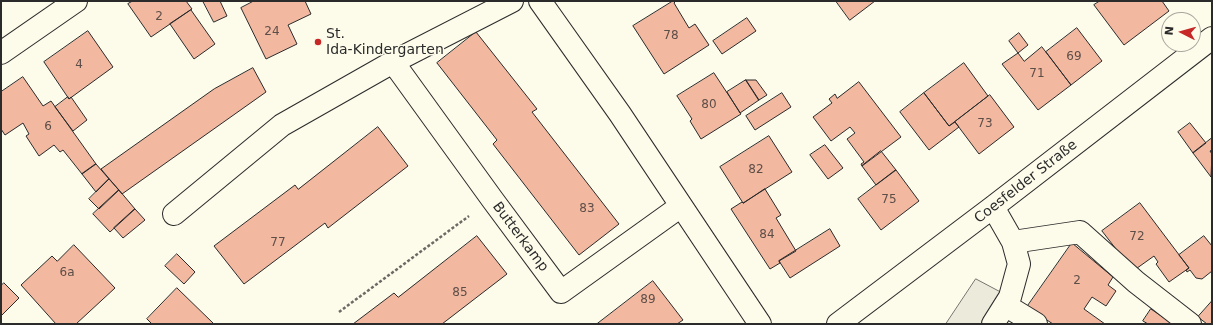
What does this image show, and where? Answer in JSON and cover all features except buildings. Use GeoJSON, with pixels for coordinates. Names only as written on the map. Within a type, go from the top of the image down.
{"type":"FeatureCollection","features":[{"type":"Feature","properties":{"kind":"street"},"geometry":{"type":"LineString","coordinates":[[1,52],[76,1]]}},
{"type":"Feature","properties":{"kind":"street"},"geometry":{"type":"LineString","coordinates":[[174,214],[282,125],[393,62],[512,1]]}},
{"type":"Feature","properties":{"kind":"street"},"geometry":{"type":"LineString","coordinates":[[540,1],[620,114],[760,324]]}},
{"type":"Feature","properties":{"kind":"street","name":"Coesfelder Straße"},"geometry":{"type":"LineString","coordinates":[[838,324],[993,207],[1212,38]]}},
{"type":"Feature","properties":{"kind":"street","name":"Butterkamp"},"geometry":{"type":"LineString","coordinates":[[393,62],[561,292],[681,206]]}},
{"type":"Feature","properties":{"kind":"street"},"geometry":{"type":"LineString","coordinates":[[993,207],[1013,242],[1019,264],[1010,297],[993,324]]}},
{"type":"Feature","properties":{"kind":"street"},"geometry":{"type":"LineString","coordinates":[[1013,242],[1080,232],[1136,282],[1190,324]]}},
{"type":"Feature","properties":{"kind":"street"},"geometry":{"type":"LineString","coordinates":[[1005,305],[1036,324]]}},
{"type":"Feature","properties":{"kind":"path"},"geometry":{"type":"LineString","coordinates":[[339,312],[492,199]]}},
{"type":"Feature","properties":{"kind":"shaded area"},"geometry":{"type":"Polygon","coordinates":[[[976,279],[1010,297],[993,324],[946,324],[976,279]]]}},
{"type":"Feature","properties":{"kind":"place","name":"St. Ida-Kindergarten"},"geometry":{"type":"Point","coordinates":[318,42]}}]}
